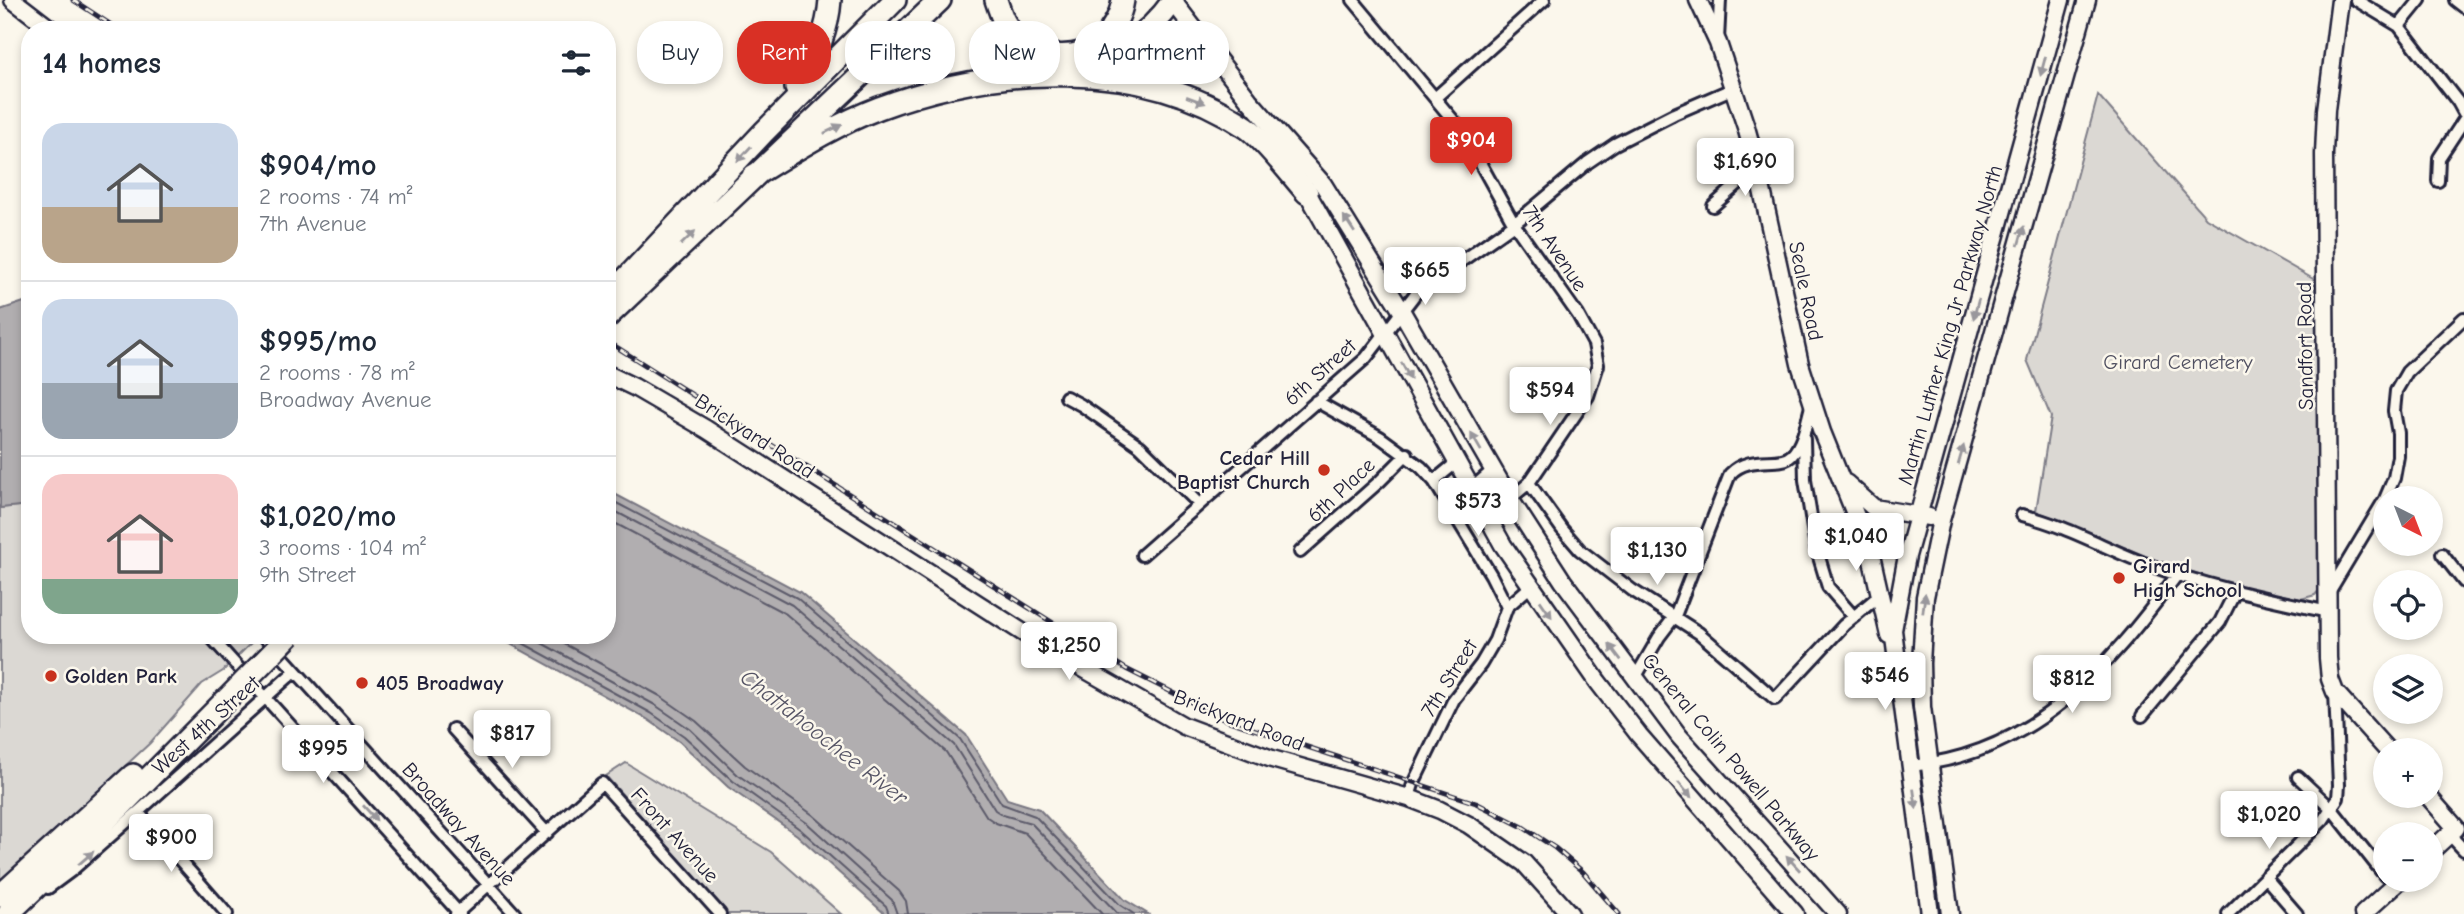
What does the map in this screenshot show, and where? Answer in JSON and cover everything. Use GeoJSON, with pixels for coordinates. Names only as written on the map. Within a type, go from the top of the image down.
{"type":"FeatureCollection","features":[{"type":"Feature","properties":{"kind":"highway"},"geometry":{"type":"LineString","coordinates":[[764,132],[808,71],[828,20],[830,0]]}},
{"type":"Feature","properties":{"kind":"highway"},"geometry":{"type":"LineString","coordinates":[[616,305],[634,280],[764,132],[895,0]]}},
{"type":"Feature","properties":{"kind":"highway"},"geometry":{"type":"LineString","coordinates":[[616,291],[634,280],[753,176],[940,0]]}},
{"type":"Feature","properties":{"kind":"highway"},"geometry":{"type":"LineString","coordinates":[[996,0],[1003,22],[1017,40],[1036,52],[1059,56],[1074,53]]}},
{"type":"Feature","properties":{"kind":"highway"},"geometry":{"type":"LineString","coordinates":[[1116,21],[1123,0]]}},
{"type":"Feature","properties":{"kind":"highway"},"geometry":{"type":"LineString","coordinates":[[1137,21],[1173,0]]}},
{"type":"Feature","properties":{"kind":"highway"},"geometry":{"type":"LineString","coordinates":[[1060,72],[1090,66],[1113,54],[1161,18],[1173,0]]}},
{"type":"Feature","properties":{"kind":"highway"},"geometry":{"type":"LineString","coordinates":[[1060,75],[1088,76],[1151,85],[1203,102],[1249,129],[1307,193]]}},
{"type":"Feature","properties":{"kind":"highway"},"geometry":{"type":"LineString","coordinates":[[753,176],[827,131],[878,108],[969,84]]}},
{"type":"Feature","properties":{"kind":"highway"},"geometry":{"type":"LineString","coordinates":[[10,914],[120,807],[264,644]]}},
{"type":"Feature","properties":{"kind":"highway"},"geometry":{"type":"LineString","coordinates":[[0,896],[280,644]]}},
{"type":"Feature","properties":{"kind":"main road"},"geometry":{"type":"LineString","coordinates":[[13,0],[40,21]]}},
{"type":"Feature","properties":{"kind":"main road","name":"General Colin Powell Parkway"},"geometry":{"type":"LineString","coordinates":[[1173,0],[1249,100],[1323,184],[1401,310],[1510,499],[1563,581],[1694,753],[1838,914]]}},
{"type":"Feature","properties":{"kind":"main road","name":"Seale Road"},"geometry":{"type":"LineString","coordinates":[[1698,0],[1718,43],[1734,88],[1757,167],[1790,321],[1812,403],[1870,551],[1897,668]]}},
{"type":"Feature","properties":{"kind":"main road","name":"Martin Luther King Jr Parkway North"},"geometry":{"type":"LineString","coordinates":[[1929,909],[1894,629],[1907,556],[2061,0]]}},
{"type":"Feature","properties":{"kind":"main road","name":"Martin Luther King Jr Parkway North"},"geometry":{"type":"LineString","coordinates":[[1950,914],[1922,707],[1921,641],[1928,575],[1941,520],[2087,0]]}},
{"type":"Feature","properties":{"kind":"main road","name":"Sandfort Road"},"geometry":{"type":"LineString","coordinates":[[2335,692],[2330,679],[2328,658],[2324,154],[2330,70],[2340,0]]}},
{"type":"Feature","properties":{"kind":"main road","name":"General Colin Powell Parkway"},"geometry":{"type":"LineString","coordinates":[[1249,100],[1307,193],[1503,545],[1598,682],[1639,735],[1795,914]]}},
{"type":"Feature","properties":{"kind":"main road","name":"Brickyard Road"},"geometry":{"type":"LineString","coordinates":[[616,378],[706,429],[987,611],[1161,714],[1241,748],[1378,791],[1409,798],[1440,810],[1497,843],[1524,863],[1570,914]]}},
{"type":"Feature","properties":{"kind":"main road","name":"Seale Road"},"geometry":{"type":"LineString","coordinates":[[1837,470],[1849,488],[1874,508],[1941,520]]}},
{"type":"Feature","properties":{"kind":"main road"},"geometry":{"type":"LineString","coordinates":[[2335,692],[2376,738]]}},
{"type":"Feature","properties":{"kind":"main road"},"geometry":{"type":"LineString","coordinates":[[2439,808],[2456,827],[2443,839]]}},
{"type":"Feature","properties":{"kind":"main road"},"geometry":{"type":"LineString","coordinates":[[2363,914],[2382,892]]}},
{"type":"Feature","properties":{"kind":"main road"},"geometry":{"type":"LineString","coordinates":[[1929,909],[1947,895]]}},
{"type":"Feature","properties":{"kind":"street","name":"7th Avenue"},"geometry":{"type":"LineString","coordinates":[[1353,0],[1463,132],[1514,224],[1578,315],[1596,353],[1596,376],[1588,396],[1529,483]]}},
{"type":"Feature","properties":{"kind":"street"},"geometry":{"type":"LineString","coordinates":[[1436,97],[1544,0]]}},
{"type":"Feature","properties":{"kind":"street"},"geometry":{"type":"LineString","coordinates":[[1718,43],[1720,0]]}},
{"type":"Feature","properties":{"kind":"street"},"geometry":{"type":"LineString","coordinates":[[2356,0],[2399,26],[2461,99],[2464,113]]}},
{"type":"Feature","properties":{"kind":"street"},"geometry":{"type":"LineString","coordinates":[[2399,26],[2420,0]]}},
{"type":"Feature","properties":{"kind":"street"},"geometry":{"type":"LineString","coordinates":[[2455,0],[2464,7]]}},
{"type":"Feature","properties":{"kind":"street","name":"6th Street"},"geometry":{"type":"LineString","coordinates":[[1142,555],[1366,358],[1416,293],[1514,224],[1587,163],[1615,144],[1734,88]]}},
{"type":"Feature","properties":{"kind":"street"},"geometry":{"type":"LineString","coordinates":[[2438,181],[2439,158],[2464,120]]}},
{"type":"Feature","properties":{"kind":"street"},"geometry":{"type":"LineString","coordinates":[[1713,206],[1757,167]]}},
{"type":"Feature","properties":{"kind":"street"},"geometry":{"type":"LineString","coordinates":[[2328,594],[2385,499],[2394,478],[2398,456],[2394,411],[2396,391],[2407,372],[2464,318]]}},
{"type":"Feature","properties":{"kind":"street"},"geometry":{"type":"LineString","coordinates":[[1066,397],[1140,446],[1199,504]]}},
{"type":"Feature","properties":{"kind":"street"},"geometry":{"type":"LineString","coordinates":[[1316,401],[1407,454],[1434,481],[1491,575],[1507,607]]}},
{"type":"Feature","properties":{"kind":"street"},"geometry":{"type":"LineString","coordinates":[[1635,678],[1659,637],[1675,617],[1730,474],[1737,467],[1755,461],[1786,460],[1792,456],[1798,447],[1812,403]]}},
{"type":"Feature","properties":{"kind":"street"},"geometry":{"type":"LineString","coordinates":[[1804,429],[1805,480],[1816,547],[1828,587],[1854,617]]}},
{"type":"Feature","properties":{"kind":"street","name":"6th Place"},"geometry":{"type":"LineString","coordinates":[[1300,552],[1407,454]]}},
{"type":"Feature","properties":{"kind":"street"},"geometry":{"type":"LineString","coordinates":[[1434,481],[1457,462]]}},
{"type":"Feature","properties":{"kind":"street"},"geometry":{"type":"LineString","coordinates":[[1471,489],[1493,470]]}},
{"type":"Feature","properties":{"kind":"street"},"geometry":{"type":"LineString","coordinates":[[1510,499],[1529,483],[1580,550],[1632,590],[1699,633],[1775,699],[1854,617],[1881,594]]}},
{"type":"Feature","properties":{"kind":"street"},"geometry":{"type":"LineString","coordinates":[[2022,515],[2060,525],[2176,575],[2235,592],[2329,612]]}},
{"type":"Feature","properties":{"kind":"street"},"geometry":{"type":"LineString","coordinates":[[2443,555],[2464,582]]}},
{"type":"Feature","properties":{"kind":"street"},"geometry":{"type":"LineString","coordinates":[[1910,766],[1931,764],[1995,744],[2053,711],[2140,624],[2176,575]]}},
{"type":"Feature","properties":{"kind":"street","name":"7th Street"},"geometry":{"type":"LineString","coordinates":[[1409,798],[1445,714],[1495,640],[1507,607],[1531,586]]}},
{"type":"Feature","properties":{"kind":"street"},"geometry":{"type":"LineString","coordinates":[[2142,716],[2220,622],[2235,592]]}},
{"type":"Feature","properties":{"kind":"street"},"geometry":{"type":"LineString","coordinates":[[217,644],[458,913],[547,833],[453,729]]}},
{"type":"Feature","properties":{"kind":"street","name":"Broadway Avenue"},"geometry":{"type":"LineString","coordinates":[[270,644],[515,914]]}},
{"type":"Feature","properties":{"kind":"street","name":"West 4th Street"},"geometry":{"type":"LineString","coordinates":[[10,914],[71,871],[295,671]]}},
{"type":"Feature","properties":{"kind":"street"},"geometry":{"type":"LineString","coordinates":[[2228,914],[2310,835],[2338,798],[2335,692]]}},
{"type":"Feature","properties":{"kind":"street"},"geometry":{"type":"LineString","coordinates":[[2298,777],[2332,809],[2373,858]]}},
{"type":"Feature","properties":{"kind":"street","name":"Front Avenue"},"geometry":{"type":"LineString","coordinates":[[547,833],[602,783],[720,914]]}},
{"type":"Feature","properties":{"kind":"street"},"geometry":{"type":"LineString","coordinates":[[138,812],[227,914]]}},
{"type":"Feature","properties":{"kind":"street"},"geometry":{"type":"LineString","coordinates":[[2456,827],[2464,850]]}},
{"type":"Feature","properties":{"kind":"street"},"geometry":{"type":"LineString","coordinates":[[2265,877],[2297,914]]}},
{"type":"Feature","properties":{"kind":"green space","name":"Girard Cemetery"},"geometry":{"type":"Polygon","coordinates":[[[2098,95],[2206,218],[2315,280],[2320,589],[2315,595],[2301,599],[2233,585],[2155,560],[2036,511],[2051,417],[2027,360],[2098,95]]]}},
{"type":"Feature","properties":{"kind":"green space"},"geometry":{"type":"Polygon","coordinates":[[[21,506],[21,644],[250,644],[223,671],[202,684],[150,743],[0,882],[0,508],[21,506]]]}},
{"type":"Feature","properties":{"kind":"green space"},"geometry":{"type":"Polygon","coordinates":[[[626,763],[771,852],[841,914],[727,914],[606,776],[626,763]]]}},
{"type":"Feature","properties":{"kind":"water"},"geometry":{"type":"Polygon","coordinates":[[[21,303],[21,506],[0,508],[0,310],[21,303]]]}},
{"type":"Feature","properties":{"kind":"water","name":"Chattahoochee River"},"geometry":{"type":"Polygon","coordinates":[[[616,495],[800,592],[966,735],[1007,799],[1039,809],[1125,900],[1148,914],[885,914],[797,835],[728,787],[680,742],[647,719],[510,644],[616,644],[616,495]]]}},
{"type":"Feature","properties":{"kind":"railway"},"geometry":{"type":"LineString","coordinates":[[73,0],[105,21]]}},
{"type":"Feature","properties":{"kind":"railway"},"geometry":{"type":"LineString","coordinates":[[616,347],[1126,669],[1229,721],[1476,803],[1523,827],[1555,848],[1583,872],[1619,914]]}},
{"type":"Feature","properties":{"kind":"place","name":"Cedar Hill Baptist Church"},"geometry":{"type":"Point","coordinates":[1324,470]}},
{"type":"Feature","properties":{"kind":"place","name":"Girard High School"},"geometry":{"type":"Point","coordinates":[2119,578]}},
{"type":"Feature","properties":{"kind":"place","name":"Golden Park"},"geometry":{"type":"Point","coordinates":[51,676]}},
{"type":"Feature","properties":{"kind":"place","name":"405 Broadway"},"geometry":{"type":"Point","coordinates":[362,683]}}]}
